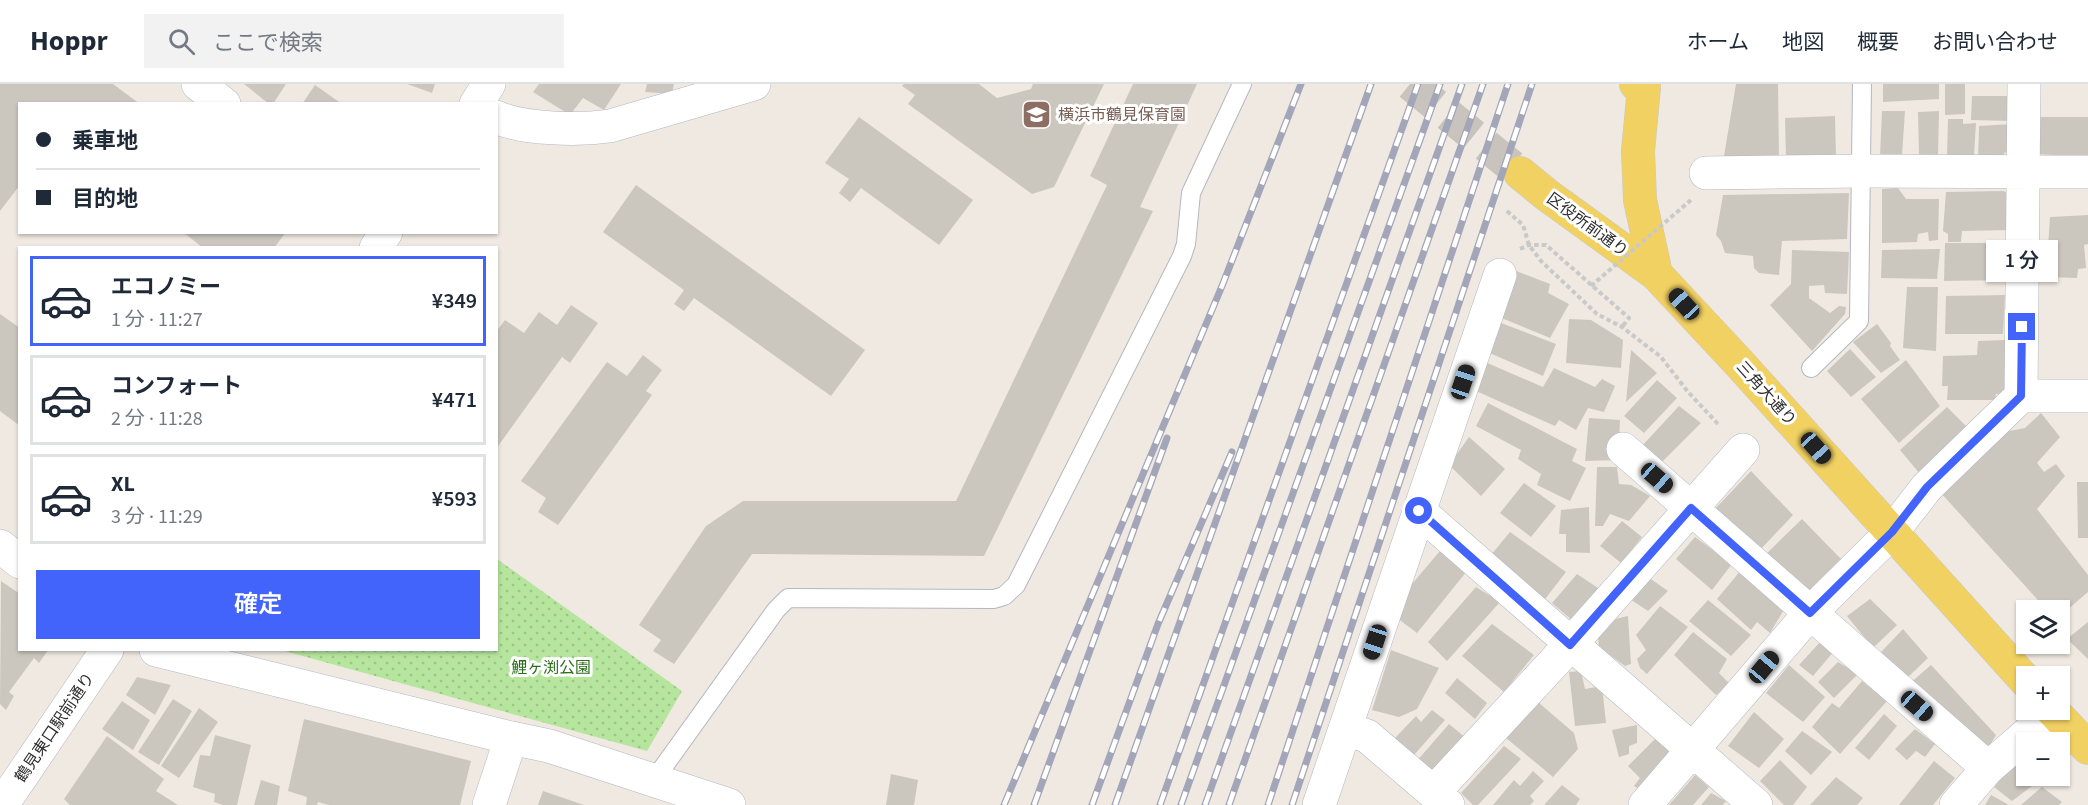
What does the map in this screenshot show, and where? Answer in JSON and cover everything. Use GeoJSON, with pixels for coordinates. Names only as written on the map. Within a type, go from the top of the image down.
{"type":"FeatureCollection","features":[{"type":"Feature","properties":{"kind":"main road"},"geometry":{"type":"LineString","coordinates":[[1645,85],[1638,151],[1640,200],[1656,274]]}},
{"type":"Feature","properties":{"kind":"main road","name":"区役所前通り"},"geometry":{"type":"LineString","coordinates":[[1520,173],[1656,274]]}},
{"type":"Feature","properties":{"kind":"main road","name":"三角大通り"},"geometry":{"type":"LineString","coordinates":[[1656,274],[1748,372],[2016,670]]}},
{"type":"Feature","properties":{"kind":"main road"},"geometry":{"type":"LineString","coordinates":[[2062,720],[2088,748]]}},
{"type":"Feature","properties":{"kind":"street"},"geometry":{"type":"LineString","coordinates":[[198,84],[221,102]]}},
{"type":"Feature","properties":{"kind":"street"},"geometry":{"type":"LineString","coordinates":[[477,102],[489,84]]}},
{"type":"Feature","properties":{"kind":"street"},"geometry":{"type":"LineString","coordinates":[[498,118],[526,125],[592,128],[620,123],[754,84]]}},
{"type":"Feature","properties":{"kind":"street"},"geometry":{"type":"LineString","coordinates":[[2021,396],[2024,84]]}},
{"type":"Feature","properties":{"kind":"street"},"geometry":{"type":"LineString","coordinates":[[1698,186],[1862,171],[2088,172]]}},
{"type":"Feature","properties":{"kind":"street"},"geometry":{"type":"LineString","coordinates":[[1319,805],[1506,264]]}},
{"type":"Feature","properties":{"kind":"street"},"geometry":{"type":"LineString","coordinates":[[1645,805],[1810,613],[1892,532],[1927,487],[2021,396],[2088,396]]}},
{"type":"Feature","properties":{"kind":"street"},"geometry":{"type":"LineString","coordinates":[[1623,449],[1988,768]]}},
{"type":"Feature","properties":{"kind":"street"},"geometry":{"type":"LineString","coordinates":[[1346,729],[1366,736],[1441,799],[1570,645],[1743,450]]}},
{"type":"Feature","properties":{"kind":"street"},"geometry":{"type":"LineString","coordinates":[[1419,511],[1756,805]]}},
{"type":"Feature","properties":{"kind":"street"},"geometry":{"type":"LineString","coordinates":[[0,546],[18,560]]}},
{"type":"Feature","properties":{"kind":"street","name":"鶴見東口駅前通り"},"geometry":{"type":"LineString","coordinates":[[2,805],[105,651]]}},
{"type":"Feature","properties":{"kind":"street"},"geometry":{"type":"LineString","coordinates":[[160,651],[549,746],[729,805]]}},
{"type":"Feature","properties":{"kind":"street"},"geometry":{"type":"LineString","coordinates":[[1956,805],[1988,768],[2042,720]]}},
{"type":"Feature","properties":{"kind":"street"},"geometry":{"type":"LineString","coordinates":[[489,805],[511,738]]}},
{"type":"Feature","properties":{"kind":"lane"},"geometry":{"type":"LineString","coordinates":[[654,780],[776,610],[788,598],[994,599],[1012,590],[1182,256],[1186,244],[1191,193],[1242,84]]}},
{"type":"Feature","properties":{"kind":"lane"},"geometry":{"type":"LineString","coordinates":[[1811,369],[1859,321],[1862,84]]}},
{"type":"Feature","properties":{"kind":"path"},"geometry":{"type":"LineString","coordinates":[[1591,286],[1698,186]]}},
{"type":"Feature","properties":{"kind":"path"},"geometry":{"type":"LineString","coordinates":[[1507,211],[1523,225],[1529,245],[1541,261],[1597,314],[1622,327],[1661,357],[1688,392],[1743,450]]}},
{"type":"Feature","properties":{"kind":"path"},"geometry":{"type":"LineString","coordinates":[[1506,264],[1529,245],[1546,244],[1629,318],[1622,327]]}},
{"type":"Feature","properties":{"kind":"green space","name":"鯉ヶ渕公園"},"geometry":{"type":"Polygon","coordinates":[[[498,560],[682,691],[647,751],[285,651],[498,651],[498,560]]]}},
{"type":"Feature","properties":{"kind":"building"},"geometry":{"type":"Polygon","coordinates":[[[0,84],[113,84],[137,102],[18,102],[18,188],[0,211],[0,84]]]}},
{"type":"Feature","properties":{"kind":"building"},"geometry":{"type":"Polygon","coordinates":[[[244,84],[286,84],[274,102],[266,102],[244,84]]]}},
{"type":"Feature","properties":{"kind":"building"},"geometry":{"type":"Polygon","coordinates":[[[407,84],[435,84],[432,93],[407,84]]]}},
{"type":"Feature","properties":{"kind":"building"},"geometry":{"type":"Polygon","coordinates":[[[539,84],[621,84],[604,110],[583,98],[570,115],[533,92],[539,84]]]}},
{"type":"Feature","properties":{"kind":"building"},"geometry":{"type":"Polygon","coordinates":[[[647,84],[674,84],[672,94],[645,92],[647,84]]]}},
{"type":"Feature","properties":{"kind":"building"},"geometry":{"type":"Polygon","coordinates":[[[904,84],[979,84],[997,98],[1031,89],[1033,84],[1104,84],[1054,187],[1032,194],[908,104],[915,95],[902,86],[904,84]]]}},
{"type":"Feature","properties":{"kind":"building"},"geometry":{"type":"Polygon","coordinates":[[[1133,84],[1197,84],[1140,207],[1153,211],[984,556],[752,554],[674,664],[653,651],[661,640],[639,625],[706,526],[743,501],[956,501],[1107,185],[1090,176],[1133,84]]]}},
{"type":"Feature","properties":{"kind":"building"},"geometry":{"type":"Polygon","coordinates":[[[1736,84],[1778,84],[1779,159],[1724,156],[1736,84]]]}},
{"type":"Feature","properties":{"kind":"building"},"geometry":{"type":"Polygon","coordinates":[[[1883,84],[1939,84],[1939,99],[1883,102],[1883,84]]]}},
{"type":"Feature","properties":{"kind":"building"},"geometry":{"type":"Polygon","coordinates":[[[1945,84],[1965,84],[1965,114],[1945,115],[1945,84]]]}},
{"type":"Feature","properties":{"kind":"building"},"geometry":{"type":"Polygon","coordinates":[[[315,85],[339,102],[303,102],[315,85]]]}},
{"type":"Feature","properties":{"kind":"building"},"geometry":{"type":"Polygon","coordinates":[[[1972,96],[2011,96],[2010,121],[1971,120],[1972,96]]]}},
{"type":"Feature","properties":{"kind":"building"},"geometry":{"type":"Polygon","coordinates":[[[1882,111],[1905,111],[1902,155],[1880,157],[1882,111]]]}},
{"type":"Feature","properties":{"kind":"building"},"geometry":{"type":"Polygon","coordinates":[[[1939,111],[1938,156],[1919,155],[1918,112],[1939,111]]]}},
{"type":"Feature","properties":{"kind":"building"},"geometry":{"type":"Polygon","coordinates":[[[1835,116],[1836,158],[1786,159],[1785,118],[1835,116]]]}},
{"type":"Feature","properties":{"kind":"building"},"geometry":{"type":"Polygon","coordinates":[[[859,117],[973,200],[939,245],[861,188],[850,202],[839,193],[849,179],[825,163],[859,117]]]}},
{"type":"Feature","properties":{"kind":"building"},"geometry":{"type":"Polygon","coordinates":[[[2039,117],[2088,117],[2088,157],[2035,154],[2039,117]]]}},
{"type":"Feature","properties":{"kind":"building"},"geometry":{"type":"Polygon","coordinates":[[[1948,119],[1963,119],[1963,124],[1976,123],[1974,155],[1947,156],[1948,119]]]}},
{"type":"Feature","properties":{"kind":"building"},"geometry":{"type":"Polygon","coordinates":[[[2012,124],[2012,151],[2004,153],[2003,160],[1978,161],[1979,126],[2012,124]]]}},
{"type":"Feature","properties":{"kind":"building"},"geometry":{"type":"Polygon","coordinates":[[[636,185],[865,350],[831,396],[694,298],[684,311],[674,304],[684,290],[603,232],[636,185]]]}},
{"type":"Feature","properties":{"kind":"building"},"geometry":{"type":"Polygon","coordinates":[[[1898,188],[1906,199],[1939,199],[1938,240],[1929,241],[1928,232],[1918,234],[1917,242],[1882,243],[1882,189],[1898,188]]]}},
{"type":"Feature","properties":{"kind":"building"},"geometry":{"type":"Polygon","coordinates":[[[2003,191],[2012,194],[2009,230],[1962,231],[1961,242],[1948,242],[1948,234],[1943,231],[1946,192],[2003,191]]]}},
{"type":"Feature","properties":{"kind":"building"},"geometry":{"type":"Polygon","coordinates":[[[1849,193],[1847,239],[1782,241],[1779,275],[1759,273],[1754,268],[1753,256],[1725,253],[1716,235],[1723,195],[1849,193]]]}},
{"type":"Feature","properties":{"kind":"building"},"geometry":{"type":"Polygon","coordinates":[[[2088,215],[2088,244],[2084,245],[2086,268],[2078,269],[2077,278],[2046,277],[2050,217],[2088,215]]]}},
{"type":"Feature","properties":{"kind":"building"},"geometry":{"type":"Polygon","coordinates":[[[186,234],[284,234],[276,246],[200,246],[186,234]]]}},
{"type":"Feature","properties":{"kind":"building"},"geometry":{"type":"Polygon","coordinates":[[[1945,243],[2006,243],[2008,280],[1944,281],[1945,243]]]}},
{"type":"Feature","properties":{"kind":"building"},"geometry":{"type":"Polygon","coordinates":[[[1940,249],[1937,279],[1881,278],[1882,250],[1940,249]]]}},
{"type":"Feature","properties":{"kind":"building"},"geometry":{"type":"Polygon","coordinates":[[[1792,250],[1849,252],[1847,294],[1825,293],[1824,285],[1809,286],[1809,298],[1830,313],[1839,306],[1846,307],[1845,314],[1812,351],[1770,305],[1791,284],[1792,250]]]}},
{"type":"Feature","properties":{"kind":"building"},"geometry":{"type":"Polygon","coordinates":[[[1516,271],[1550,284],[1548,293],[1569,304],[1550,338],[1499,317],[1516,271]]]}},
{"type":"Feature","properties":{"kind":"building"},"geometry":{"type":"Polygon","coordinates":[[[1907,287],[1938,287],[1936,351],[1903,348],[1907,287]]]}},
{"type":"Feature","properties":{"kind":"building"},"geometry":{"type":"Polygon","coordinates":[[[2005,295],[2003,334],[1945,334],[1946,296],[2005,295]]]}},
{"type":"Feature","properties":{"kind":"building"},"geometry":{"type":"Polygon","coordinates":[[[571,305],[598,323],[570,363],[562,357],[498,446],[498,329],[505,320],[524,333],[539,312],[557,325],[571,305]]]}},
{"type":"Feature","properties":{"kind":"building"},"geometry":{"type":"Polygon","coordinates":[[[0,314],[18,327],[18,424],[0,411],[0,314]]]}},
{"type":"Feature","properties":{"kind":"building"},"geometry":{"type":"Polygon","coordinates":[[[1569,319],[1591,320],[1623,340],[1621,368],[1566,363],[1569,319]]]}},
{"type":"Feature","properties":{"kind":"building"},"geometry":{"type":"Polygon","coordinates":[[[1496,321],[1556,344],[1543,376],[1485,351],[1496,321]]]}},
{"type":"Feature","properties":{"kind":"building"},"geometry":{"type":"Polygon","coordinates":[[[1877,324],[1900,360],[1881,373],[1853,342],[1877,324]]]}},
{"type":"Feature","properties":{"kind":"building"},"geometry":{"type":"Polygon","coordinates":[[[2005,340],[2006,393],[1996,394],[1995,400],[1947,400],[1948,386],[1942,386],[1943,356],[1977,355],[1978,341],[2005,340]]]}},
{"type":"Feature","properties":{"kind":"building"},"geometry":{"type":"Polygon","coordinates":[[[1850,349],[1876,377],[1851,397],[1827,371],[1850,349]]]}},
{"type":"Feature","properties":{"kind":"building"},"geometry":{"type":"Polygon","coordinates":[[[1631,350],[1657,373],[1626,402],[1631,350]]]}},
{"type":"Feature","properties":{"kind":"building"},"geometry":{"type":"Polygon","coordinates":[[[643,355],[662,370],[646,391],[652,395],[558,525],[538,512],[546,498],[521,481],[607,362],[627,376],[643,355]]]}},
{"type":"Feature","properties":{"kind":"building"},"geometry":{"type":"Polygon","coordinates":[[[1906,360],[1940,406],[1899,443],[1861,399],[1906,360]]]}},
{"type":"Feature","properties":{"kind":"building"},"geometry":{"type":"Polygon","coordinates":[[[1485,362],[1543,387],[1554,368],[1595,387],[1602,379],[1615,386],[1604,412],[1588,408],[1576,430],[1559,420],[1555,426],[1476,391],[1485,362]]]}},
{"type":"Feature","properties":{"kind":"building"},"geometry":{"type":"Polygon","coordinates":[[[1657,380],[1677,398],[1644,433],[1624,416],[1657,380]]]}},
{"type":"Feature","properties":{"kind":"building"},"geometry":{"type":"Polygon","coordinates":[[[1488,403],[1577,449],[1572,461],[1586,468],[1570,501],[1537,485],[1541,474],[1518,459],[1521,450],[1476,426],[1488,403]]]}},
{"type":"Feature","properties":{"kind":"building"},"geometry":{"type":"Polygon","coordinates":[[[1679,406],[1701,423],[1659,465],[1641,447],[1679,406]]]}},
{"type":"Feature","properties":{"kind":"building"},"geometry":{"type":"Polygon","coordinates":[[[1947,407],[1969,429],[1920,474],[1900,450],[1947,407]]]}},
{"type":"Feature","properties":{"kind":"building"},"geometry":{"type":"Polygon","coordinates":[[[2041,413],[2060,437],[2037,463],[2044,472],[2056,464],[2065,476],[2037,509],[2088,575],[2088,592],[2070,607],[2070,600],[2038,600],[1941,493],[2009,431],[2025,428],[2041,413]]]}},
{"type":"Feature","properties":{"kind":"building"},"geometry":{"type":"Polygon","coordinates":[[[1589,418],[1620,420],[1618,460],[1585,461],[1589,418]]]}},
{"type":"Feature","properties":{"kind":"building"},"geometry":{"type":"Polygon","coordinates":[[[1469,437],[1505,469],[1481,496],[1449,465],[1469,437]]]}},
{"type":"Feature","properties":{"kind":"building"},"geometry":{"type":"Polygon","coordinates":[[[1597,467],[1617,467],[1619,484],[1631,485],[1650,496],[1629,521],[1610,514],[1603,526],[1595,526],[1597,467]]]}},
{"type":"Feature","properties":{"kind":"building"},"geometry":{"type":"Polygon","coordinates":[[[1751,471],[1793,515],[1759,551],[1713,511],[1751,471]]]}},
{"type":"Feature","properties":{"kind":"building"},"geometry":{"type":"Polygon","coordinates":[[[2077,482],[2088,482],[2088,538],[2078,538],[2077,482]]]}},
{"type":"Feature","properties":{"kind":"building"},"geometry":{"type":"Polygon","coordinates":[[[1524,483],[1556,506],[1531,537],[1500,513],[1524,483]]]}},
{"type":"Feature","properties":{"kind":"building"},"geometry":{"type":"Polygon","coordinates":[[[1589,507],[1590,553],[1566,552],[1566,534],[1559,534],[1561,510],[1589,507]]]}},
{"type":"Feature","properties":{"kind":"building"},"geometry":{"type":"Polygon","coordinates":[[[1802,519],[1842,560],[1813,592],[1802,593],[1764,556],[1802,519]]]}},
{"type":"Feature","properties":{"kind":"building"},"geometry":{"type":"Polygon","coordinates":[[[1622,521],[1642,537],[1621,563],[1600,546],[1622,521]]]}},
{"type":"Feature","properties":{"kind":"building"},"geometry":{"type":"Polygon","coordinates":[[[1510,532],[1566,572],[1542,603],[1491,555],[1510,532]]]}},
{"type":"Feature","properties":{"kind":"building"},"geometry":{"type":"Polygon","coordinates":[[[1695,537],[1732,564],[1712,590],[1676,559],[1695,537]]]}},
{"type":"Feature","properties":{"kind":"building"},"geometry":{"type":"Polygon","coordinates":[[[1440,551],[1467,571],[1417,633],[1397,618],[1411,585],[1440,551]]]}},
{"type":"Feature","properties":{"kind":"building"},"geometry":{"type":"Polygon","coordinates":[[[1741,570],[1785,608],[1770,633],[1757,622],[1751,630],[1717,599],[1741,570]]]}},
{"type":"Feature","properties":{"kind":"building"},"geometry":{"type":"Polygon","coordinates":[[[1577,574],[1601,590],[1573,621],[1552,603],[1577,574]]]}},
{"type":"Feature","properties":{"kind":"building"},"geometry":{"type":"Polygon","coordinates":[[[1645,575],[1668,591],[1648,611],[1627,597],[1645,575]]]}},
{"type":"Feature","properties":{"kind":"building"},"geometry":{"type":"Polygon","coordinates":[[[1,581],[18,593],[18,651],[47,651],[39,663],[34,658],[9,692],[14,696],[6,710],[0,704],[1,581]]]}},
{"type":"Feature","properties":{"kind":"building"},"geometry":{"type":"Polygon","coordinates":[[[1476,587],[1500,602],[1447,661],[1428,642],[1476,587]]]}},
{"type":"Feature","properties":{"kind":"building"},"geometry":{"type":"Polygon","coordinates":[[[1870,599],[1897,625],[1873,648],[1847,616],[1870,599]]]}},
{"type":"Feature","properties":{"kind":"building"},"geometry":{"type":"Polygon","coordinates":[[[1708,600],[1751,635],[1731,656],[1689,621],[1708,600]]]}},
{"type":"Feature","properties":{"kind":"building"},"geometry":{"type":"Polygon","coordinates":[[[1660,606],[1688,627],[1647,674],[1640,668],[1637,659],[1646,650],[1636,635],[1660,606]]]}},
{"type":"Feature","properties":{"kind":"building"},"geometry":{"type":"Polygon","coordinates":[[[1628,616],[1631,664],[1625,666],[1599,647],[1598,635],[1611,620],[1628,616]]]}},
{"type":"Feature","properties":{"kind":"building"},"geometry":{"type":"Polygon","coordinates":[[[2088,622],[2088,659],[2070,642],[2070,637],[2088,622]]]}},
{"type":"Feature","properties":{"kind":"building"},"geometry":{"type":"Polygon","coordinates":[[[1492,624],[1534,655],[1504,692],[1462,656],[1492,624]]]}},
{"type":"Feature","properties":{"kind":"building"},"geometry":{"type":"Polygon","coordinates":[[[1903,629],[1928,658],[1906,679],[1881,652],[1903,629]]]}},
{"type":"Feature","properties":{"kind":"building"},"geometry":{"type":"Polygon","coordinates":[[[1693,632],[1727,659],[1719,673],[1729,683],[1716,695],[1674,655],[1693,632]]]}},
{"type":"Feature","properties":{"kind":"building"},"geometry":{"type":"Polygon","coordinates":[[[1821,641],[1835,650],[1813,676],[1799,665],[1821,641]]]}},
{"type":"Feature","properties":{"kind":"building"},"geometry":{"type":"Polygon","coordinates":[[[1391,650],[1439,668],[1417,709],[1399,717],[1372,710],[1391,650]]]}},
{"type":"Feature","properties":{"kind":"building"},"geometry":{"type":"Polygon","coordinates":[[[1838,662],[1858,674],[1834,698],[1818,682],[1838,662]]]}},
{"type":"Feature","properties":{"kind":"building"},"geometry":{"type":"Polygon","coordinates":[[[1789,665],[1825,697],[1803,722],[1766,693],[1789,665]]]}},
{"type":"Feature","properties":{"kind":"building"},"geometry":{"type":"Polygon","coordinates":[[[1931,665],[1996,735],[1990,745],[1979,746],[1909,684],[1931,665]]]}},
{"type":"Feature","properties":{"kind":"building"},"geometry":{"type":"Polygon","coordinates":[[[1581,671],[1585,689],[1602,686],[1606,723],[1575,726],[1569,672],[1581,671]]]}},
{"type":"Feature","properties":{"kind":"building"},"geometry":{"type":"Polygon","coordinates":[[[137,677],[171,685],[155,715],[126,695],[137,677]]]}},
{"type":"Feature","properties":{"kind":"building"},"geometry":{"type":"Polygon","coordinates":[[[1457,678],[1487,703],[1475,719],[1445,693],[1457,678]]]}},
{"type":"Feature","properties":{"kind":"building"},"geometry":{"type":"Polygon","coordinates":[[[1862,681],[1887,701],[1840,754],[1812,727],[1832,703],[1839,708],[1862,681]]]}},
{"type":"Feature","properties":{"kind":"building"},"geometry":{"type":"Polygon","coordinates":[[[173,699],[192,711],[159,765],[138,752],[173,699]]]}},
{"type":"Feature","properties":{"kind":"building"},"geometry":{"type":"Polygon","coordinates":[[[122,701],[150,720],[133,750],[102,729],[122,701]]]}},
{"type":"Feature","properties":{"kind":"building"},"geometry":{"type":"Polygon","coordinates":[[[1538,702],[1574,733],[1578,749],[1553,777],[1506,738],[1538,702]]]}},
{"type":"Feature","properties":{"kind":"building"},"geometry":{"type":"Polygon","coordinates":[[[199,708],[218,722],[179,778],[161,766],[199,708]]]}},
{"type":"Feature","properties":{"kind":"building"},"geometry":{"type":"Polygon","coordinates":[[[1432,710],[1445,720],[1414,755],[1395,738],[1416,716],[1421,722],[1432,710]]]}},
{"type":"Feature","properties":{"kind":"building"},"geometry":{"type":"Polygon","coordinates":[[[1754,712],[1784,739],[1759,768],[1728,746],[1754,712]]]}},
{"type":"Feature","properties":{"kind":"building"},"geometry":{"type":"Polygon","coordinates":[[[1884,714],[1897,726],[1869,760],[1855,748],[1884,714]]]}},
{"type":"Feature","properties":{"kind":"building"},"geometry":{"type":"Polygon","coordinates":[[[304,719],[471,761],[460,805],[329,805],[318,802],[317,805],[306,805],[307,797],[288,791],[304,719]]]}},
{"type":"Feature","properties":{"kind":"building"},"geometry":{"type":"Polygon","coordinates":[[[1449,724],[1466,738],[1434,776],[1416,762],[1449,724]]]}},
{"type":"Feature","properties":{"kind":"building"},"geometry":{"type":"Polygon","coordinates":[[[1637,725],[1637,743],[1629,746],[1629,754],[1619,757],[1612,730],[1637,725]]]}},
{"type":"Feature","properties":{"kind":"building"},"geometry":{"type":"Polygon","coordinates":[[[1915,729],[1935,744],[1925,757],[1916,751],[1907,760],[1895,749],[1915,729]]]}},
{"type":"Feature","properties":{"kind":"building"},"geometry":{"type":"Polygon","coordinates":[[[1802,731],[1832,752],[1811,775],[1785,751],[1802,731]]]}},
{"type":"Feature","properties":{"kind":"building"},"geometry":{"type":"Polygon","coordinates":[[[215,735],[251,745],[237,805],[223,805],[214,802],[215,794],[193,787],[200,755],[210,756],[215,735]]]}},
{"type":"Feature","properties":{"kind":"building"},"geometry":{"type":"Polygon","coordinates":[[[107,736],[164,779],[156,791],[178,805],[70,805],[64,799],[107,736]]]}},
{"type":"Feature","properties":{"kind":"building"},"geometry":{"type":"Polygon","coordinates":[[[1658,736],[1676,750],[1639,789],[1634,786],[1640,778],[1628,766],[1658,736]]]}},
{"type":"Feature","properties":{"kind":"building"},"geometry":{"type":"Polygon","coordinates":[[[1504,746],[1521,759],[1478,805],[1473,805],[1461,793],[1504,746]]]}},
{"type":"Feature","properties":{"kind":"building"},"geometry":{"type":"Polygon","coordinates":[[[1780,760],[1807,787],[1793,805],[1784,805],[1760,781],[1780,760]]]}},
{"type":"Feature","properties":{"kind":"building"},"geometry":{"type":"Polygon","coordinates":[[[1934,761],[1955,778],[1933,805],[1899,805],[1934,761]]]}},
{"type":"Feature","properties":{"kind":"building"},"geometry":{"type":"Polygon","coordinates":[[[2016,761],[2016,786],[2032,786],[2012,801],[1994,787],[2016,761]]]}},
{"type":"Feature","properties":{"kind":"building"},"geometry":{"type":"Polygon","coordinates":[[[1533,771],[1544,781],[1530,796],[1534,801],[1530,805],[1493,805],[1514,780],[1520,786],[1533,771]]]}},
{"type":"Feature","properties":{"kind":"building"},"geometry":{"type":"Polygon","coordinates":[[[891,774],[918,780],[914,805],[886,805],[891,774]]]}},
{"type":"Feature","properties":{"kind":"building"},"geometry":{"type":"Polygon","coordinates":[[[1695,775],[1709,787],[1693,805],[1669,805],[1695,775]]]}},
{"type":"Feature","properties":{"kind":"building"},"geometry":{"type":"Polygon","coordinates":[[[1836,777],[1863,798],[1857,805],[1810,805],[1836,777]]]}},
{"type":"Feature","properties":{"kind":"building"},"geometry":{"type":"Polygon","coordinates":[[[261,780],[280,786],[277,805],[254,805],[261,780]]]}},
{"type":"Feature","properties":{"kind":"building"},"geometry":{"type":"Polygon","coordinates":[[[1562,785],[1580,799],[1576,805],[1544,805],[1562,785]]]}},
{"type":"Feature","properties":{"kind":"building"},"geometry":{"type":"Polygon","coordinates":[[[2042,787],[2062,802],[2059,805],[2021,805],[2042,787]]]}},
{"type":"Feature","properties":{"kind":"building"},"geometry":{"type":"Polygon","coordinates":[[[543,791],[584,805],[538,805],[543,791]]]}},
{"type":"Feature","properties":{"kind":"building"},"geometry":{"type":"Polygon","coordinates":[[[1711,793],[1726,801],[1723,805],[1701,805],[1711,793]]]}},
{"type":"Feature","properties":{"kind":"building"},"geometry":{"type":"Polygon","coordinates":[[[1991,795],[2009,805],[1985,805],[1991,795]]]}},
{"type":"Feature","properties":{"kind":"tunnel"},"geometry":{"type":"LineString","coordinates":[[1410,84],[1520,173]]}},
{"type":"Feature","properties":{"kind":"railway"},"geometry":{"type":"LineString","coordinates":[[1004,805],[1222,286],[1301,84]]}},
{"type":"Feature","properties":{"kind":"railway"},"geometry":{"type":"LineString","coordinates":[[1115,805],[1371,84]]}},
{"type":"Feature","properties":{"kind":"railway"},"geometry":{"type":"LineString","coordinates":[[1160,805],[1418,84]]}},
{"type":"Feature","properties":{"kind":"railway"},"geometry":{"type":"LineString","coordinates":[[1181,805],[1440,84]]}},
{"type":"Feature","properties":{"kind":"railway"},"geometry":{"type":"LineString","coordinates":[[1205,805],[1462,84]]}},
{"type":"Feature","properties":{"kind":"railway"},"geometry":{"type":"LineString","coordinates":[[1229,805],[1483,84]]}},
{"type":"Feature","properties":{"kind":"railway"},"geometry":{"type":"LineString","coordinates":[[1268,805],[1508,84]]}},
{"type":"Feature","properties":{"kind":"railway"},"geometry":{"type":"LineString","coordinates":[[1292,805],[1532,84]]}},
{"type":"Feature","properties":{"kind":"railway"},"geometry":{"type":"LineString","coordinates":[[1034,805],[1167,438]]}},
{"type":"Feature","properties":{"kind":"railway"},"geometry":{"type":"LineString","coordinates":[[1092,805],[1158,624],[1232,452]]}},
{"type":"Feature","properties":{"kind":"place","name":"横浜市鶴見保育園"},"geometry":{"type":"Point","coordinates":[1037,114]}},
{"type":"Feature","properties":{"kind":"route"},"geometry":{"type":"LineString","coordinates":[[1419,511],[1570,645],[1691,508],[1810,613],[1892,532],[1927,487],[2021,396],[2022,327]]}}]}
